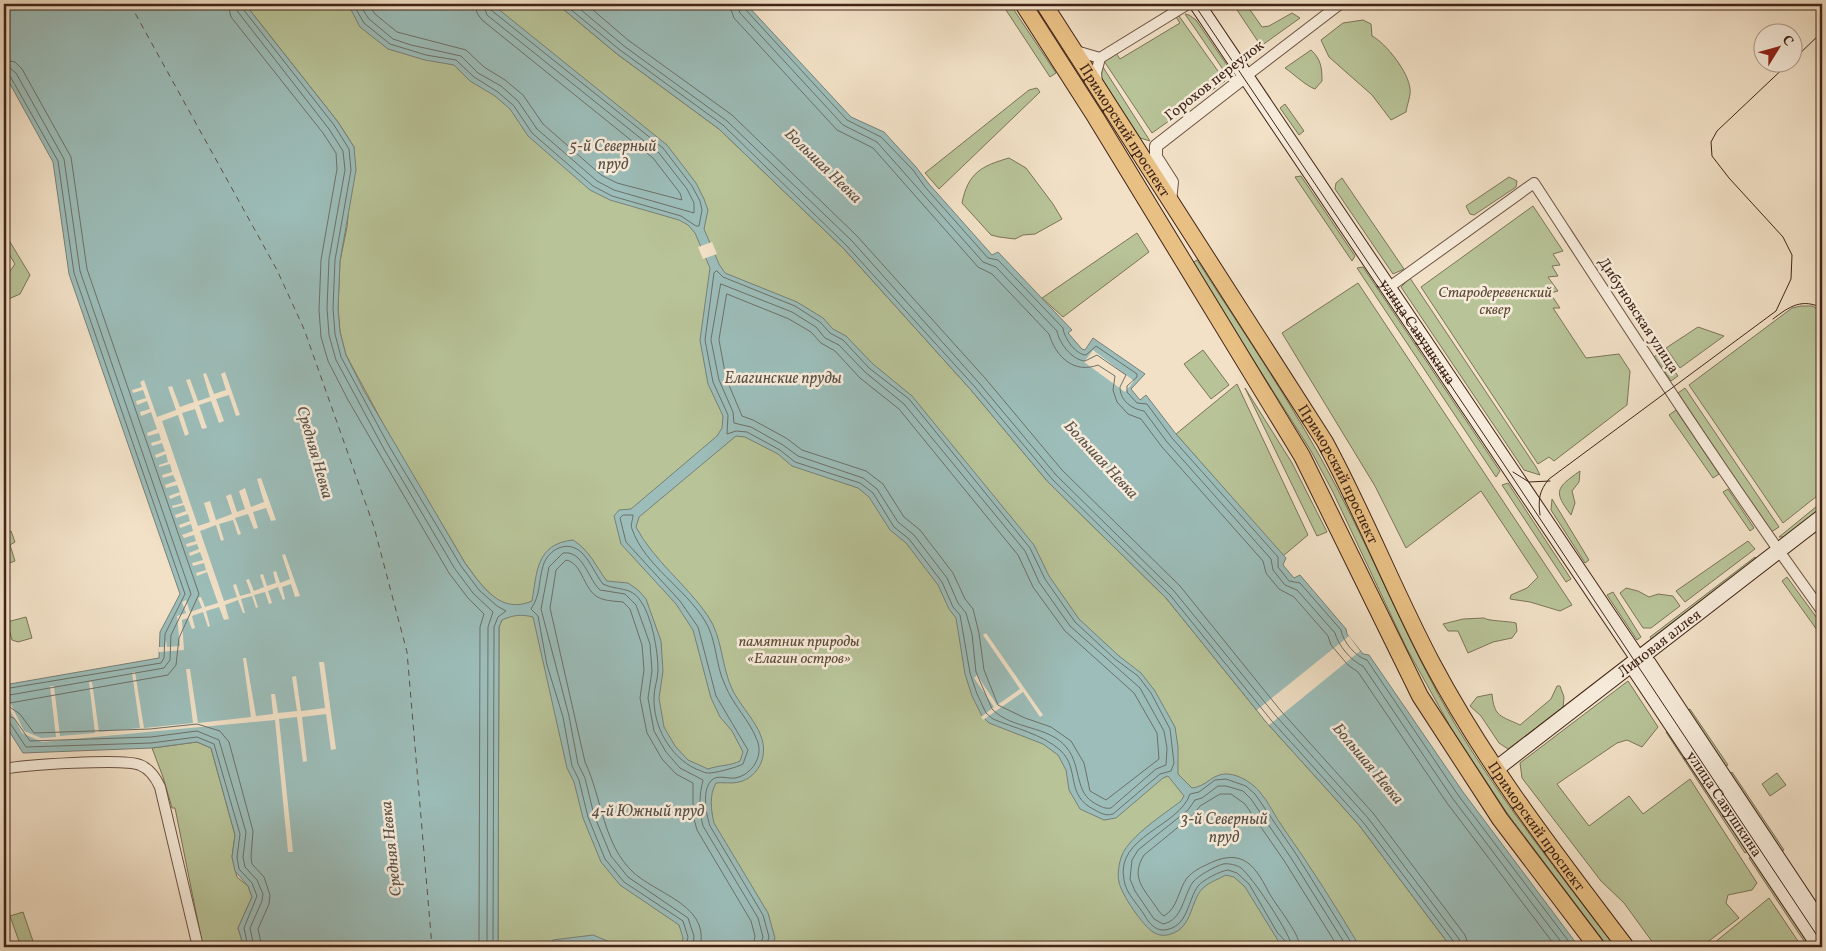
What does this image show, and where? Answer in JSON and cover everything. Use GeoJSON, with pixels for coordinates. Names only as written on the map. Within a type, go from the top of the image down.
{"type":"FeatureCollection","features":[{"type":"Feature","properties":{"kind":"main road","name":"Приморский проспект"},"geometry":{"type":"LineString","coordinates":[[1023,4],[1096,118],[1302,456],[1331,512],[1396,652],[1424,704],[1500,818],[1597,947]]}},
{"type":"Feature","properties":{"kind":"main road","name":"Приморский проспект"},"geometry":{"type":"LineString","coordinates":[[1044,4],[1325,442],[1433,663],[1496,769],[1518,804],[1626,947]]}},
{"type":"Feature","properties":{"kind":"main road","name":"улица Савушкина"},"geometry":{"type":"LineString","coordinates":[[1197,4],[1639,660],[1648,663],[1822,925]]}},
{"type":"Feature","properties":{"kind":"main road","name":"Липовая аллея"},"geometry":{"type":"LineString","coordinates":[[1496,769],[1822,517]]}},
{"type":"Feature","properties":{"kind":"main road","name":"улица Савушкина"},"geometry":{"type":"LineString","coordinates":[[1639,660],[1636,671],[1820,947]]}},
{"type":"Feature","properties":{"kind":"street"},"geometry":{"type":"LineString","coordinates":[[1074,50],[1084,55],[1100,58],[1188,4]]}},
{"type":"Feature","properties":{"kind":"street","name":"Горохов переулок"},"geometry":{"type":"LineString","coordinates":[[1170,201],[1172,182],[1156,157],[1156,146],[1246,76],[1266,58],[1340,4]]}},
{"type":"Feature","properties":{"kind":"street"},"geometry":{"type":"LineString","coordinates":[[1097,87],[1096,73],[1100,58]]}},
{"type":"Feature","properties":{"kind":"street","name":"Дибуновская улица"},"geometry":{"type":"LineString","coordinates":[[1388,288],[1534,183],[1779,552],[1822,611]]}},
{"type":"Feature","properties":{"kind":"street"},"geometry":{"type":"LineString","coordinates":[[4,769],[120,762],[140,765],[149,771],[160,788],[198,947]]}},
{"type":"Feature","properties":{"kind":"green space","name":"памятник природы «Елагин остров»"},"geometry":{"type":"Polygon","coordinates":[[[245,4],[557,4],[617,54],[719,129],[844,249],[971,390],[1048,482],[1166,598],[1267,723],[1359,825],[1451,947],[498,947],[499,627],[502,620],[500,603],[482,586],[465,563],[394,444],[346,355],[340,332],[338,309],[340,261],[347,227],[354,147],[338,122],[245,4]]]}},
{"type":"Feature","properties":{"kind":"green space"},"geometry":{"type":"Polygon","coordinates":[[[1002,4],[1010,4],[1056,73],[1050,77],[1002,4]]]}},
{"type":"Feature","properties":{"kind":"green space"},"geometry":{"type":"Polygon","coordinates":[[[1233,4],[1246,4],[1262,27],[1269,26],[1292,13],[1300,18],[1261,46],[1233,4]]]}},
{"type":"Feature","properties":{"kind":"green space"},"geometry":{"type":"Polygon","coordinates":[[[1185,14],[1196,20],[1229,68],[1231,81],[1185,14]]]}},
{"type":"Feature","properties":{"kind":"green space"},"geometry":{"type":"Polygon","coordinates":[[[1179,16],[1225,81],[1152,133],[1104,61],[1116,53],[1120,59],[1180,23],[1176,17],[1179,16]]]}},
{"type":"Feature","properties":{"kind":"green space"},"geometry":{"type":"Polygon","coordinates":[[[1363,20],[1371,24],[1372,36],[1384,45],[1396,59],[1409,82],[1410,94],[1406,112],[1391,120],[1372,95],[1329,57],[1321,40],[1343,23],[1363,20]]]}},
{"type":"Feature","properties":{"kind":"green space"},"geometry":{"type":"Polygon","coordinates":[[[1311,50],[1319,60],[1322,72],[1322,81],[1315,89],[1285,68],[1311,50]]]}},
{"type":"Feature","properties":{"kind":"green space"},"geometry":{"type":"Polygon","coordinates":[[[1101,64],[1150,141],[1140,138],[1100,76],[1101,64]]]}},
{"type":"Feature","properties":{"kind":"green space"},"geometry":{"type":"Polygon","coordinates":[[[1037,88],[1040,92],[939,189],[925,173],[1029,90],[1037,88]]]}},
{"type":"Feature","properties":{"kind":"green space"},"geometry":{"type":"Polygon","coordinates":[[[1285,104],[1304,131],[1299,135],[1280,108],[1285,104]]]}},
{"type":"Feature","properties":{"kind":"green space"},"geometry":{"type":"Polygon","coordinates":[[[1009,158],[1026,168],[1062,219],[1035,234],[1023,235],[1015,239],[991,235],[962,203],[968,184],[977,172],[991,164],[1009,158]]]}},
{"type":"Feature","properties":{"kind":"green space"},"geometry":{"type":"Polygon","coordinates":[[[1301,176],[1355,256],[1352,261],[1295,177],[1301,176]]]}},
{"type":"Feature","properties":{"kind":"green space"},"geometry":{"type":"Polygon","coordinates":[[[1509,177],[1517,181],[1516,187],[1474,215],[1470,214],[1466,206],[1509,177]]]}},
{"type":"Feature","properties":{"kind":"green space"},"geometry":{"type":"Polygon","coordinates":[[[1342,178],[1404,269],[1393,274],[1335,189],[1336,183],[1342,178]]]}},
{"type":"Feature","properties":{"kind":"green space","name":"Стародеревенский сквер"},"geometry":{"type":"Polygon","coordinates":[[[1533,206],[1563,251],[1553,254],[1560,265],[1552,266],[1558,276],[1548,277],[1558,291],[1550,293],[1560,308],[1553,308],[1586,358],[1619,354],[1630,371],[1627,405],[1554,461],[1549,457],[1538,464],[1421,287],[1533,206]]]}},
{"type":"Feature","properties":{"kind":"green space"},"geometry":{"type":"Polygon","coordinates":[[[4,232],[30,275],[20,294],[4,301],[4,280],[15,264],[4,246],[4,232]]]}},
{"type":"Feature","properties":{"kind":"green space"},"geometry":{"type":"Polygon","coordinates":[[[1137,233],[1149,252],[1063,317],[1042,298],[1137,233]]]}},
{"type":"Feature","properties":{"kind":"green space"},"geometry":{"type":"Polygon","coordinates":[[[1197,260],[1270,372],[1305,430],[1352,517],[1423,666],[1455,724],[1512,810],[1615,947],[1608,947],[1507,813],[1451,728],[1406,647],[1333,492],[1311,451],[1192,263],[1197,260]]]}},
{"type":"Feature","properties":{"kind":"green space"},"geometry":{"type":"Polygon","coordinates":[[[1363,267],[1500,471],[1496,477],[1357,268],[1363,267]]]}},
{"type":"Feature","properties":{"kind":"green space"},"geometry":{"type":"Polygon","coordinates":[[[1410,278],[1540,475],[1524,470],[1401,287],[1410,278]]]}},
{"type":"Feature","properties":{"kind":"green space"},"geometry":{"type":"Polygon","coordinates":[[[1358,283],[1572,605],[1560,611],[1530,602],[1510,599],[1511,595],[1527,588],[1538,577],[1481,491],[1406,548],[1375,486],[1282,333],[1358,283]]]}},
{"type":"Feature","properties":{"kind":"green space"},"geometry":{"type":"Polygon","coordinates":[[[1812,306],[1822,311],[1822,492],[1783,523],[1689,385],[1792,308],[1812,306]]]}},
{"type":"Feature","properties":{"kind":"green space"},"geometry":{"type":"Polygon","coordinates":[[[1698,327],[1724,336],[1680,368],[1666,348],[1698,327]]]}},
{"type":"Feature","properties":{"kind":"green space"},"geometry":{"type":"Polygon","coordinates":[[[1203,350],[1229,385],[1211,399],[1184,364],[1203,350]]]}},
{"type":"Feature","properties":{"kind":"green space"},"geometry":{"type":"Polygon","coordinates":[[[1661,352],[1678,376],[1671,381],[1654,357],[1661,352]]]}},
{"type":"Feature","properties":{"kind":"green space"},"geometry":{"type":"Polygon","coordinates":[[[1237,384],[1308,535],[1283,556],[1176,434],[1237,384]]]}},
{"type":"Feature","properties":{"kind":"green space"},"geometry":{"type":"Polygon","coordinates":[[[1245,388],[1292,463],[1327,532],[1317,536],[1245,388]]]}},
{"type":"Feature","properties":{"kind":"green space"},"geometry":{"type":"Polygon","coordinates":[[[1685,388],[1779,527],[1771,532],[1678,393],[1685,388]]]}},
{"type":"Feature","properties":{"kind":"green space"},"geometry":{"type":"Polygon","coordinates":[[[1676,410],[1719,474],[1713,478],[1669,415],[1676,410]]]}},
{"type":"Feature","properties":{"kind":"green space"},"geometry":{"type":"Polygon","coordinates":[[[1580,471],[1579,482],[1572,491],[1575,503],[1571,515],[1561,500],[1560,490],[1566,482],[1580,471]]]}},
{"type":"Feature","properties":{"kind":"green space"},"geometry":{"type":"Polygon","coordinates":[[[1508,483],[1571,579],[1566,582],[1502,485],[1508,483]]]}},
{"type":"Feature","properties":{"kind":"green space"},"geometry":{"type":"Polygon","coordinates":[[[1728,489],[1754,528],[1750,531],[1723,492],[1728,489]]]}},
{"type":"Feature","properties":{"kind":"green space"},"geometry":{"type":"Polygon","coordinates":[[[1552,499],[1589,560],[1585,563],[1551,510],[1552,499]]]}},
{"type":"Feature","properties":{"kind":"green space"},"geometry":{"type":"Polygon","coordinates":[[[1822,502],[1822,507],[1786,537],[1779,537],[1822,502]]]}},
{"type":"Feature","properties":{"kind":"green space"},"geometry":{"type":"Polygon","coordinates":[[[11,531],[15,542],[10,545],[15,561],[4,565],[4,533],[11,531]]]}},
{"type":"Feature","properties":{"kind":"green space"},"geometry":{"type":"Polygon","coordinates":[[[1748,541],[1755,549],[1685,602],[1676,591],[1748,541]]]}},
{"type":"Feature","properties":{"kind":"green space"},"geometry":{"type":"Polygon","coordinates":[[[1755,557],[1758,560],[1652,640],[1650,637],[1755,557]]]}},
{"type":"Feature","properties":{"kind":"green space"},"geometry":{"type":"Polygon","coordinates":[[[1787,577],[1822,625],[1822,637],[1782,581],[1787,577]]]}},
{"type":"Feature","properties":{"kind":"green space"},"geometry":{"type":"Polygon","coordinates":[[[1626,588],[1638,591],[1649,597],[1658,594],[1673,596],[1680,606],[1651,628],[1643,628],[1620,593],[1626,588]]]}},
{"type":"Feature","properties":{"kind":"green space"},"geometry":{"type":"Polygon","coordinates":[[[1613,592],[1641,637],[1637,640],[1607,595],[1613,592]]]}},
{"type":"Feature","properties":{"kind":"green space"},"geometry":{"type":"Polygon","coordinates":[[[26,617],[32,638],[18,642],[12,640],[7,622],[26,617]]]}},
{"type":"Feature","properties":{"kind":"green space"},"geometry":{"type":"Polygon","coordinates":[[[1484,618],[1516,623],[1517,631],[1512,638],[1493,642],[1468,653],[1458,631],[1448,631],[1443,624],[1463,619],[1484,618]]]}},
{"type":"Feature","properties":{"kind":"green space"},"geometry":{"type":"Polygon","coordinates":[[[1628,681],[1658,727],[1642,747],[1627,740],[1617,743],[1557,784],[1589,826],[1629,796],[1643,814],[1690,779],[1757,883],[1752,890],[1728,895],[1726,903],[1739,918],[1701,947],[1656,947],[1624,903],[1601,881],[1522,778],[1520,763],[1628,681]]]}},
{"type":"Feature","properties":{"kind":"green space"},"geometry":{"type":"Polygon","coordinates":[[[1557,686],[1560,686],[1564,697],[1563,708],[1508,749],[1499,743],[1481,716],[1470,706],[1477,697],[1492,694],[1497,712],[1520,725],[1551,699],[1557,686]]]}},
{"type":"Feature","properties":{"kind":"green space"},"geometry":{"type":"Polygon","coordinates":[[[1690,709],[1728,765],[1722,768],[1685,712],[1690,709]]]}},
{"type":"Feature","properties":{"kind":"green space"},"geometry":{"type":"Polygon","coordinates":[[[1671,729],[1750,850],[1745,853],[1666,732],[1671,729]]]}},
{"type":"Feature","properties":{"kind":"green space"},"geometry":{"type":"Polygon","coordinates":[[[197,742],[211,748],[235,835],[232,857],[237,877],[248,886],[252,897],[238,928],[244,947],[203,947],[175,808],[172,808],[152,748],[197,742]]]}},
{"type":"Feature","properties":{"kind":"green space"},"geometry":{"type":"Polygon","coordinates":[[[1732,772],[1784,850],[1778,853],[1727,776],[1732,772]]]}},
{"type":"Feature","properties":{"kind":"green space"},"geometry":{"type":"Polygon","coordinates":[[[1777,773],[1786,785],[1770,796],[1762,784],[1777,773]]]}},
{"type":"Feature","properties":{"kind":"green space"},"geometry":{"type":"Polygon","coordinates":[[[1754,855],[1816,947],[1808,947],[1749,858],[1754,855]]]}},
{"type":"Feature","properties":{"kind":"green space"},"geometry":{"type":"Polygon","coordinates":[[[1769,898],[1802,947],[1709,947],[1769,898]]]}},
{"type":"Feature","properties":{"kind":"green space"},"geometry":{"type":"Polygon","coordinates":[[[23,912],[35,947],[21,947],[10,916],[23,912]]]}},
{"type":"Feature","properties":{"kind":"water"},"geometry":{"type":"Polygon","coordinates":[[[4,4],[245,4],[338,122],[354,147],[356,170],[340,261],[338,309],[340,332],[346,355],[364,391],[465,563],[478,581],[493,596],[510,604],[521,604],[532,601],[537,570],[545,553],[552,547],[573,540],[588,554],[607,581],[628,583],[646,599],[661,641],[663,671],[659,698],[664,727],[675,746],[688,760],[708,769],[736,763],[740,761],[743,752],[732,731],[720,717],[711,698],[693,630],[676,604],[621,544],[614,516],[619,510],[631,509],[717,436],[722,428],[723,416],[708,384],[700,340],[710,268],[695,233],[688,225],[679,220],[610,200],[590,190],[528,136],[510,109],[495,96],[470,81],[454,65],[425,60],[388,49],[360,27],[348,4],[492,4],[667,145],[696,183],[704,199],[708,210],[704,229],[719,264],[725,273],[797,302],[823,318],[833,329],[846,336],[873,364],[912,396],[1034,545],[1049,576],[1079,619],[1119,656],[1141,673],[1155,691],[1175,727],[1178,747],[1178,774],[1192,788],[1198,787],[1217,776],[1229,774],[1243,779],[1257,788],[1314,872],[1360,947],[1282,947],[1245,887],[1234,877],[1226,875],[1203,888],[1187,920],[1178,931],[1162,935],[1149,929],[1128,902],[1118,876],[1122,855],[1132,840],[1181,801],[1184,796],[1168,776],[1163,778],[1116,818],[1104,820],[1080,809],[1069,790],[1066,770],[1058,755],[1043,744],[989,723],[982,716],[972,696],[965,674],[956,618],[949,609],[938,585],[906,543],[890,530],[869,497],[858,488],[792,466],[778,454],[745,437],[736,436],[639,517],[636,527],[652,551],[708,616],[717,634],[729,682],[738,700],[756,725],[763,743],[761,763],[752,775],[743,781],[716,783],[712,792],[711,808],[714,823],[768,913],[775,938],[771,947],[681,947],[683,938],[679,925],[620,885],[601,862],[583,818],[574,782],[567,768],[533,617],[521,615],[502,620],[499,627],[498,947],[244,947],[238,928],[252,897],[248,886],[235,871],[232,857],[235,835],[211,748],[197,742],[152,748],[23,753],[4,723],[4,685],[159,658],[160,632],[180,594],[69,274],[53,162],[4,73],[4,4]]]}},
{"type":"Feature","properties":{"kind":"water","name":"Большая Невка"},"geometry":{"type":"Polygon","coordinates":[[[557,4],[746,4],[851,117],[884,132],[992,255],[998,252],[1072,330],[1068,333],[1082,349],[1085,350],[1093,338],[1145,374],[1131,389],[1140,400],[1146,395],[1176,434],[1286,558],[1283,565],[1294,578],[1300,575],[1346,629],[1347,634],[1363,654],[1369,655],[1463,792],[1579,947],[1451,947],[1359,825],[1267,723],[1166,598],[1048,482],[971,390],[844,249],[719,129],[617,54],[557,4]]]}},
{"type":"Feature","properties":{"kind":"water"},"geometry":{"type":"Polygon","coordinates":[[[593,935],[622,947],[545,947],[553,940],[593,935]]]}},
{"type":"Feature","properties":{"kind":"pier"},"geometry":{"type":"Polygon","coordinates":[[[712,242],[717,254],[703,259],[698,247],[712,242]]]}},
{"type":"Feature","properties":{"kind":"pier"},"geometry":{"type":"Polygon","coordinates":[[[1093,350],[1134,381],[1125,392],[1084,362],[1093,350]]]}},
{"type":"Feature","properties":{"kind":"pier"},"geometry":{"type":"Polygon","coordinates":[[[225,372],[240,415],[236,416],[229,395],[216,399],[224,421],[219,423],[211,401],[199,405],[207,428],[202,429],[195,409],[182,413],[189,434],[185,436],[178,415],[162,421],[198,526],[210,522],[204,503],[210,501],[216,520],[232,514],[226,496],[231,494],[237,512],[245,509],[239,491],[245,488],[251,507],[264,502],[257,479],[261,478],[276,520],[271,521],[266,508],[253,512],[258,528],[254,529],[248,514],[235,518],[241,534],[238,535],[233,520],[219,524],[224,540],[221,541],[216,525],[200,531],[224,601],[237,597],[233,585],[236,584],[240,596],[251,593],[246,580],[249,579],[254,591],[264,587],[260,575],[263,574],[267,586],[276,583],[273,572],[276,571],[280,583],[290,579],[282,555],[285,554],[300,596],[295,597],[291,584],[282,587],[285,599],[283,600],[278,587],[268,591],[272,603],[269,604],[265,592],[254,595],[258,607],[256,608],[252,596],[241,599],[245,613],[243,613],[238,600],[225,605],[229,619],[224,620],[219,607],[206,611],[210,626],[208,627],[203,612],[192,616],[195,628],[192,629],[188,618],[182,620],[184,650],[159,652],[159,647],[165,647],[166,640],[167,647],[180,646],[177,616],[186,613],[182,602],[186,600],[190,612],[202,608],[198,598],[201,597],[205,607],[218,603],[207,572],[197,576],[196,573],[206,570],[204,563],[193,566],[192,563],[203,560],[200,552],[190,556],[189,553],[199,549],[197,544],[187,547],[186,544],[196,541],[194,535],[184,538],[182,535],[193,531],[191,524],[180,528],[179,525],[190,521],[188,514],[176,518],[175,515],[186,511],[184,505],[173,508],[172,506],[183,503],[180,495],[170,499],[169,496],[180,492],[177,485],[166,488],[165,485],[176,481],[173,475],[163,478],[162,475],[172,472],[170,464],[159,467],[159,465],[168,462],[166,454],[156,458],[155,455],[165,451],[162,443],[152,446],[151,443],[161,440],[159,433],[148,436],[147,433],[157,429],[151,412],[141,416],[140,412],[150,409],[147,401],[137,405],[136,401],[146,398],[143,390],[133,393],[132,390],[142,387],[140,382],[144,380],[157,417],[176,410],[168,387],[172,386],[180,407],[194,402],[186,380],[190,379],[198,401],[210,397],[203,374],[206,373],[214,394],[226,390],[221,374],[225,372]]]}},
{"type":"Feature","properties":{"kind":"pier"},"geometry":{"type":"Polygon","coordinates":[[[986,633],[1043,715],[1040,717],[1023,692],[983,720],[981,717],[994,707],[974,678],[977,675],[997,705],[1020,689],[983,635],[986,633]]]}},
{"type":"Feature","properties":{"kind":"pier"},"geometry":{"type":"Polygon","coordinates":[[[1349,636],[1360,651],[1269,725],[1257,710],[1349,636]]]}},
{"type":"Feature","properties":{"kind":"pier"},"geometry":{"type":"Polygon","coordinates":[[[243,658],[246,658],[256,716],[273,714],[271,694],[275,694],[278,713],[297,711],[292,677],[296,676],[301,711],[325,708],[319,662],[324,662],[336,749],[331,750],[326,714],[302,717],[307,761],[303,762],[297,717],[279,719],[293,852],[288,852],[275,720],[42,742],[22,733],[4,699],[4,690],[24,731],[41,738],[56,737],[50,686],[54,686],[60,736],[95,733],[89,682],[92,682],[99,732],[140,728],[132,673],[135,672],[144,728],[193,723],[186,669],[190,669],[198,723],[251,717],[243,658]]]}},
{"type":"Feature","properties":{"kind":"ferry route"},"geometry":{"type":"LineString","coordinates":[[130,4],[277,270],[304,329],[374,527],[407,652],[432,947]]}},
{"type":"Feature","properties":{"kind":"tram line"},"geometry":{"type":"LineString","coordinates":[[1194,4],[1505,466],[1822,943]]}},
{"type":"Feature","properties":{"kind":"tram line"},"geometry":{"type":"LineString","coordinates":[[1804,49],[1822,32]]}},
{"type":"Feature","properties":{"kind":"tram line"},"geometry":{"type":"LineString","coordinates":[[1540,515],[1540,496],[1549,479],[1776,311],[1791,279],[1792,255],[1783,237],[1729,178],[1712,156],[1711,142],[1717,131],[1779,72]]}},
{"type":"Feature","properties":{"kind":"tram line"},"geometry":{"type":"LineString","coordinates":[[1773,319],[1796,305],[1808,304],[1822,308]]}},
{"type":"Feature","properties":{"kind":"tram line"},"geometry":{"type":"LineString","coordinates":[[1513,472],[1529,482],[1550,481]]}},
{"type":"Feature","properties":{"kind":"water label","name":"5-й Северный пруд"},"geometry":{"type":"Point","coordinates":[613,154]}},
{"type":"Feature","properties":{"kind":"water label","name":"Елагинские пруды"},"geometry":{"type":"Point","coordinates":[783,377]}},
{"type":"Feature","properties":{"kind":"water label","name":"Средняя Невка"},"geometry":{"type":"Point","coordinates":[316,452]}},
{"type":"Feature","properties":{"kind":"water label","name":"4-й Южный пруд"},"geometry":{"type":"Point","coordinates":[648,810]}},
{"type":"Feature","properties":{"kind":"water label","name":"3-й Северный пруд"},"geometry":{"type":"Point","coordinates":[1224,827]}},
{"type":"Feature","properties":{"kind":"water label","name":"Средняя Невка"},"geometry":{"type":"Point","coordinates":[390,849]}}]}
